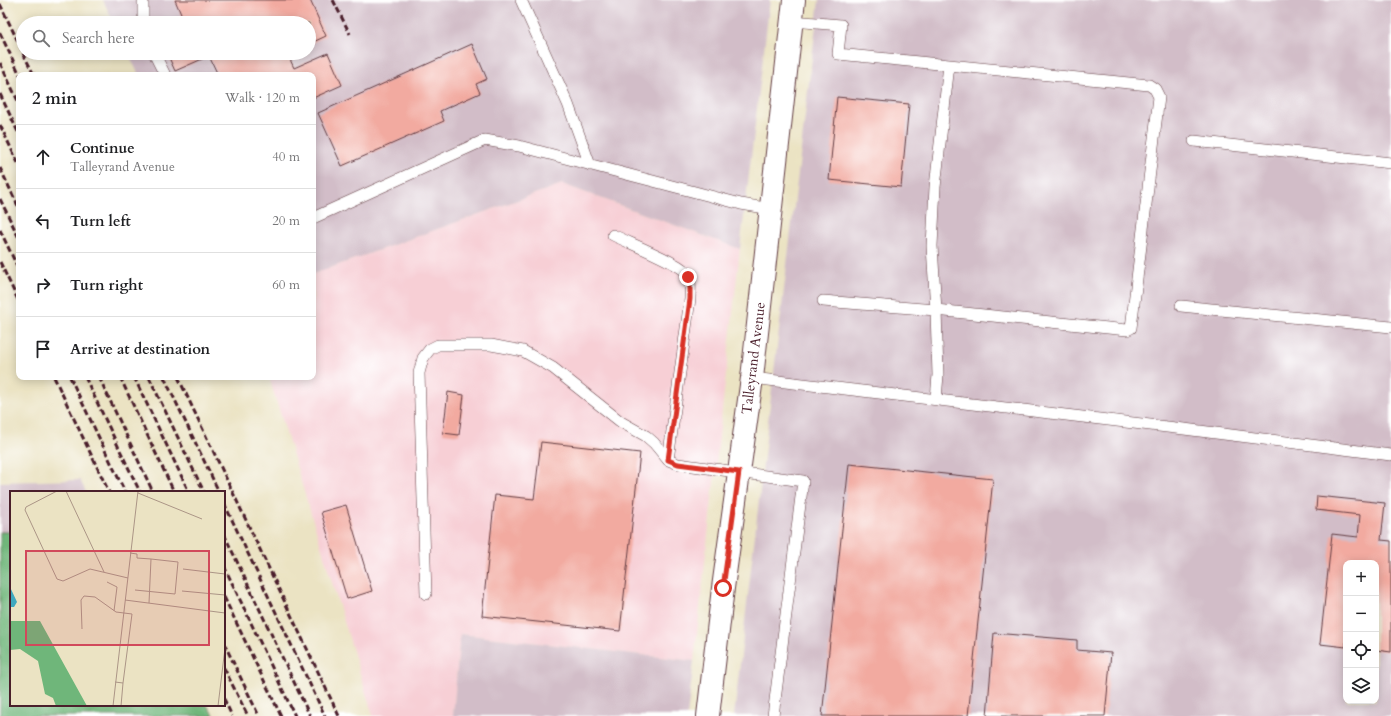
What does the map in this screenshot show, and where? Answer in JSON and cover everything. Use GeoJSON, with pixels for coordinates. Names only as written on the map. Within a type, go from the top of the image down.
{"type":"FeatureCollection","features":[{"type":"Feature","properties":{"kind":"street","name":"Talleyrand Avenue"},"geometry":{"type":"LineString","coordinates":[[708,716],[723,588],[752,378],[793,10]]}},
{"type":"Feature","properties":{"kind":"lane"},"geometry":{"type":"LineString","coordinates":[[143,0],[143,16]]}},
{"type":"Feature","properties":{"kind":"lane"},"geometry":{"type":"LineString","coordinates":[[521,0],[568,104],[590,165]]}},
{"type":"Feature","properties":{"kind":"lane"},"geometry":{"type":"LineString","coordinates":[[793,10],[841,25],[838,54],[1149,85],[1155,89],[1159,96],[1131,328],[1127,330],[936,310],[823,301]]}},
{"type":"Feature","properties":{"kind":"lane"},"geometry":{"type":"LineString","coordinates":[[158,60],[164,72]]}},
{"type":"Feature","properties":{"kind":"lane"},"geometry":{"type":"LineString","coordinates":[[936,399],[938,375],[932,246],[935,194],[949,65]]}},
{"type":"Feature","properties":{"kind":"lane"},"geometry":{"type":"LineString","coordinates":[[316,217],[485,140],[519,146],[741,204],[771,209]]}},
{"type":"Feature","properties":{"kind":"lane"},"geometry":{"type":"LineString","coordinates":[[1194,141],[1391,163]]}},
{"type":"Feature","properties":{"kind":"lane"},"geometry":{"type":"LineString","coordinates":[[613,235],[675,264],[685,271],[688,277],[690,299],[668,460]]}},
{"type":"Feature","properties":{"kind":"lane"},"geometry":{"type":"LineString","coordinates":[[1181,306],[1391,327]]}},
{"type":"Feature","properties":{"kind":"lane"},"geometry":{"type":"LineString","coordinates":[[426,594],[419,373],[423,358],[430,349],[438,345],[491,345],[524,351],[553,368],[621,422],[646,436],[668,460],[678,464],[803,481],[773,716]]}},
{"type":"Feature","properties":{"kind":"lane"},"geometry":{"type":"LineString","coordinates":[[752,378],[1391,455]]}},
{"type":"Feature","properties":{"kind":"shaded area"},"geometry":{"type":"Polygon","coordinates":[[[103,0],[770,0],[740,249],[562,184],[316,273],[316,72],[138,72],[132,60],[316,60],[316,16],[111,16],[103,0]]]}},
{"type":"Feature","properties":{"kind":"shaded area"},"geometry":{"type":"Polygon","coordinates":[[[819,0],[1391,0],[1391,716],[734,716],[819,0]]]}},
{"type":"Feature","properties":{"kind":"shaded area"},"geometry":{"type":"Polygon","coordinates":[[[562,184],[740,249],[694,661],[460,634],[453,716],[373,716],[270,380],[316,380],[316,273],[562,184]]]}},
{"type":"Feature","properties":{"kind":"shaded area"},"geometry":{"type":"Polygon","coordinates":[[[80,480],[86,491],[10,491],[10,532],[0,532],[0,482],[80,480]]]}},
{"type":"Feature","properties":{"kind":"shaded area"},"geometry":{"type":"Polygon","coordinates":[[[460,634],[694,661],[687,716],[453,716],[460,634]]]}},
{"type":"Feature","properties":{"kind":"green space"},"geometry":{"type":"Polygon","coordinates":[[[0,532],[10,532],[10,706],[208,706],[214,716],[0,716],[0,532]]]}},
{"type":"Feature","properties":{"kind":"building"},"geometry":{"type":"Polygon","coordinates":[[[175,0],[310,0],[326,36],[316,41],[316,16],[182,16],[175,0]]]}},
{"type":"Feature","properties":{"kind":"building"},"geometry":{"type":"Polygon","coordinates":[[[472,44],[487,79],[476,84],[480,93],[440,111],[444,121],[342,166],[318,113],[472,44]]]}},
{"type":"Feature","properties":{"kind":"building"},"geometry":{"type":"Polygon","coordinates":[[[328,53],[342,85],[316,97],[316,72],[217,72],[211,60],[290,60],[294,68],[312,60],[316,60],[316,58],[328,53]]]}},
{"type":"Feature","properties":{"kind":"building"},"geometry":{"type":"Polygon","coordinates":[[[170,60],[200,60],[175,71],[170,60]]]}},
{"type":"Feature","properties":{"kind":"building"},"geometry":{"type":"Polygon","coordinates":[[[837,97],[909,104],[901,187],[829,180],[837,97]]]}},
{"type":"Feature","properties":{"kind":"building"},"geometry":{"type":"Polygon","coordinates":[[[448,392],[464,395],[459,435],[443,433],[448,392]]]}},
{"type":"Feature","properties":{"kind":"building"},"geometry":{"type":"Polygon","coordinates":[[[541,442],[640,453],[620,631],[482,616],[495,495],[534,499],[541,442]]]}},
{"type":"Feature","properties":{"kind":"building"},"geometry":{"type":"Polygon","coordinates":[[[849,464],[993,479],[968,716],[822,716],[849,464]]]}},
{"type":"Feature","properties":{"kind":"building"},"geometry":{"type":"Polygon","coordinates":[[[1317,496],[1385,503],[1381,540],[1391,541],[1391,652],[1379,650],[1379,560],[1343,560],[1343,647],[1320,644],[1332,534],[1358,537],[1360,515],[1316,510],[1317,496]]]}},
{"type":"Feature","properties":{"kind":"building"},"geometry":{"type":"Polygon","coordinates":[[[346,505],[372,591],[347,599],[321,512],[346,505]]]}},
{"type":"Feature","properties":{"kind":"building"},"geometry":{"type":"Polygon","coordinates":[[[994,633],[1077,640],[1077,650],[1111,653],[1105,716],[987,716],[994,633]]]}},
{"type":"Feature","properties":{"kind":"railway"},"geometry":{"type":"LineString","coordinates":[[333,0],[350,34]]}},
{"type":"Feature","properties":{"kind":"railway"},"geometry":{"type":"LineString","coordinates":[[0,4],[16,37]]}},
{"type":"Feature","properties":{"kind":"railway"},"geometry":{"type":"LineString","coordinates":[[0,33],[19,72]]}},
{"type":"Feature","properties":{"kind":"railway"},"geometry":{"type":"LineString","coordinates":[[26,60],[32,72]]}},
{"type":"Feature","properties":{"kind":"railway"},"geometry":{"type":"LineString","coordinates":[[0,63],[16,97]]}},
{"type":"Feature","properties":{"kind":"railway"},"geometry":{"type":"LineString","coordinates":[[0,94],[16,128]]}},
{"type":"Feature","properties":{"kind":"railway"},"geometry":{"type":"LineString","coordinates":[[0,125],[16,159]]}},
{"type":"Feature","properties":{"kind":"railway"},"geometry":{"type":"LineString","coordinates":[[0,168],[16,202]]}},
{"type":"Feature","properties":{"kind":"railway"},"geometry":{"type":"LineString","coordinates":[[0,199],[16,232]]}},
{"type":"Feature","properties":{"kind":"railway"},"geometry":{"type":"LineString","coordinates":[[0,230],[16,264]]}},
{"type":"Feature","properties":{"kind":"railway"},"geometry":{"type":"LineString","coordinates":[[0,262],[16,296]]}},
{"type":"Feature","properties":{"kind":"railway"},"geometry":{"type":"LineString","coordinates":[[55,380],[109,491]]}},
{"type":"Feature","properties":{"kind":"railway"},"geometry":{"type":"LineString","coordinates":[[71,380],[125,491]]}},
{"type":"Feature","properties":{"kind":"railway"},"geometry":{"type":"LineString","coordinates":[[86,380],[140,491]]}},
{"type":"Feature","properties":{"kind":"railway"},"geometry":{"type":"LineString","coordinates":[[100,380],[153,491]]}},
{"type":"Feature","properties":{"kind":"railway"},"geometry":{"type":"LineString","coordinates":[[121,380],[174,491]]}},
{"type":"Feature","properties":{"kind":"railway"},"geometry":{"type":"LineString","coordinates":[[135,380],[189,491]]}},
{"type":"Feature","properties":{"kind":"railway"},"geometry":{"type":"LineString","coordinates":[[150,380],[204,491]]}},
{"type":"Feature","properties":{"kind":"railway"},"geometry":{"type":"LineString","coordinates":[[165,380],[219,491]]}},
{"type":"Feature","properties":{"kind":"railway"},"geometry":{"type":"LineString","coordinates":[[179,380],[339,716]]}},
{"type":"Feature","properties":{"kind":"railway"},"geometry":{"type":"LineString","coordinates":[[225,505],[325,716]]}},
{"type":"Feature","properties":{"kind":"railway"},"geometry":{"type":"LineString","coordinates":[[225,536],[310,716]]}},
{"type":"Feature","properties":{"kind":"railway"},"geometry":{"type":"LineString","coordinates":[[225,568],[295,716]]}},
{"type":"Feature","properties":{"kind":"railway"},"geometry":{"type":"LineString","coordinates":[[225,599],[281,716]]}},
{"type":"Feature","properties":{"kind":"railway"},"geometry":{"type":"LineString","coordinates":[[225,645],[259,716]]}},
{"type":"Feature","properties":{"kind":"railway"},"geometry":{"type":"LineString","coordinates":[[225,670],[248,716]]}},
{"type":"Feature","properties":{"kind":"railway"},"geometry":{"type":"LineString","coordinates":[[225,701],[232,716]]}},
{"type":"Feature","properties":{"kind":"route"},"geometry":{"type":"LineString","coordinates":[[688,277],[690,299],[668,460],[678,464],[739,472],[723,588]]}}]}
